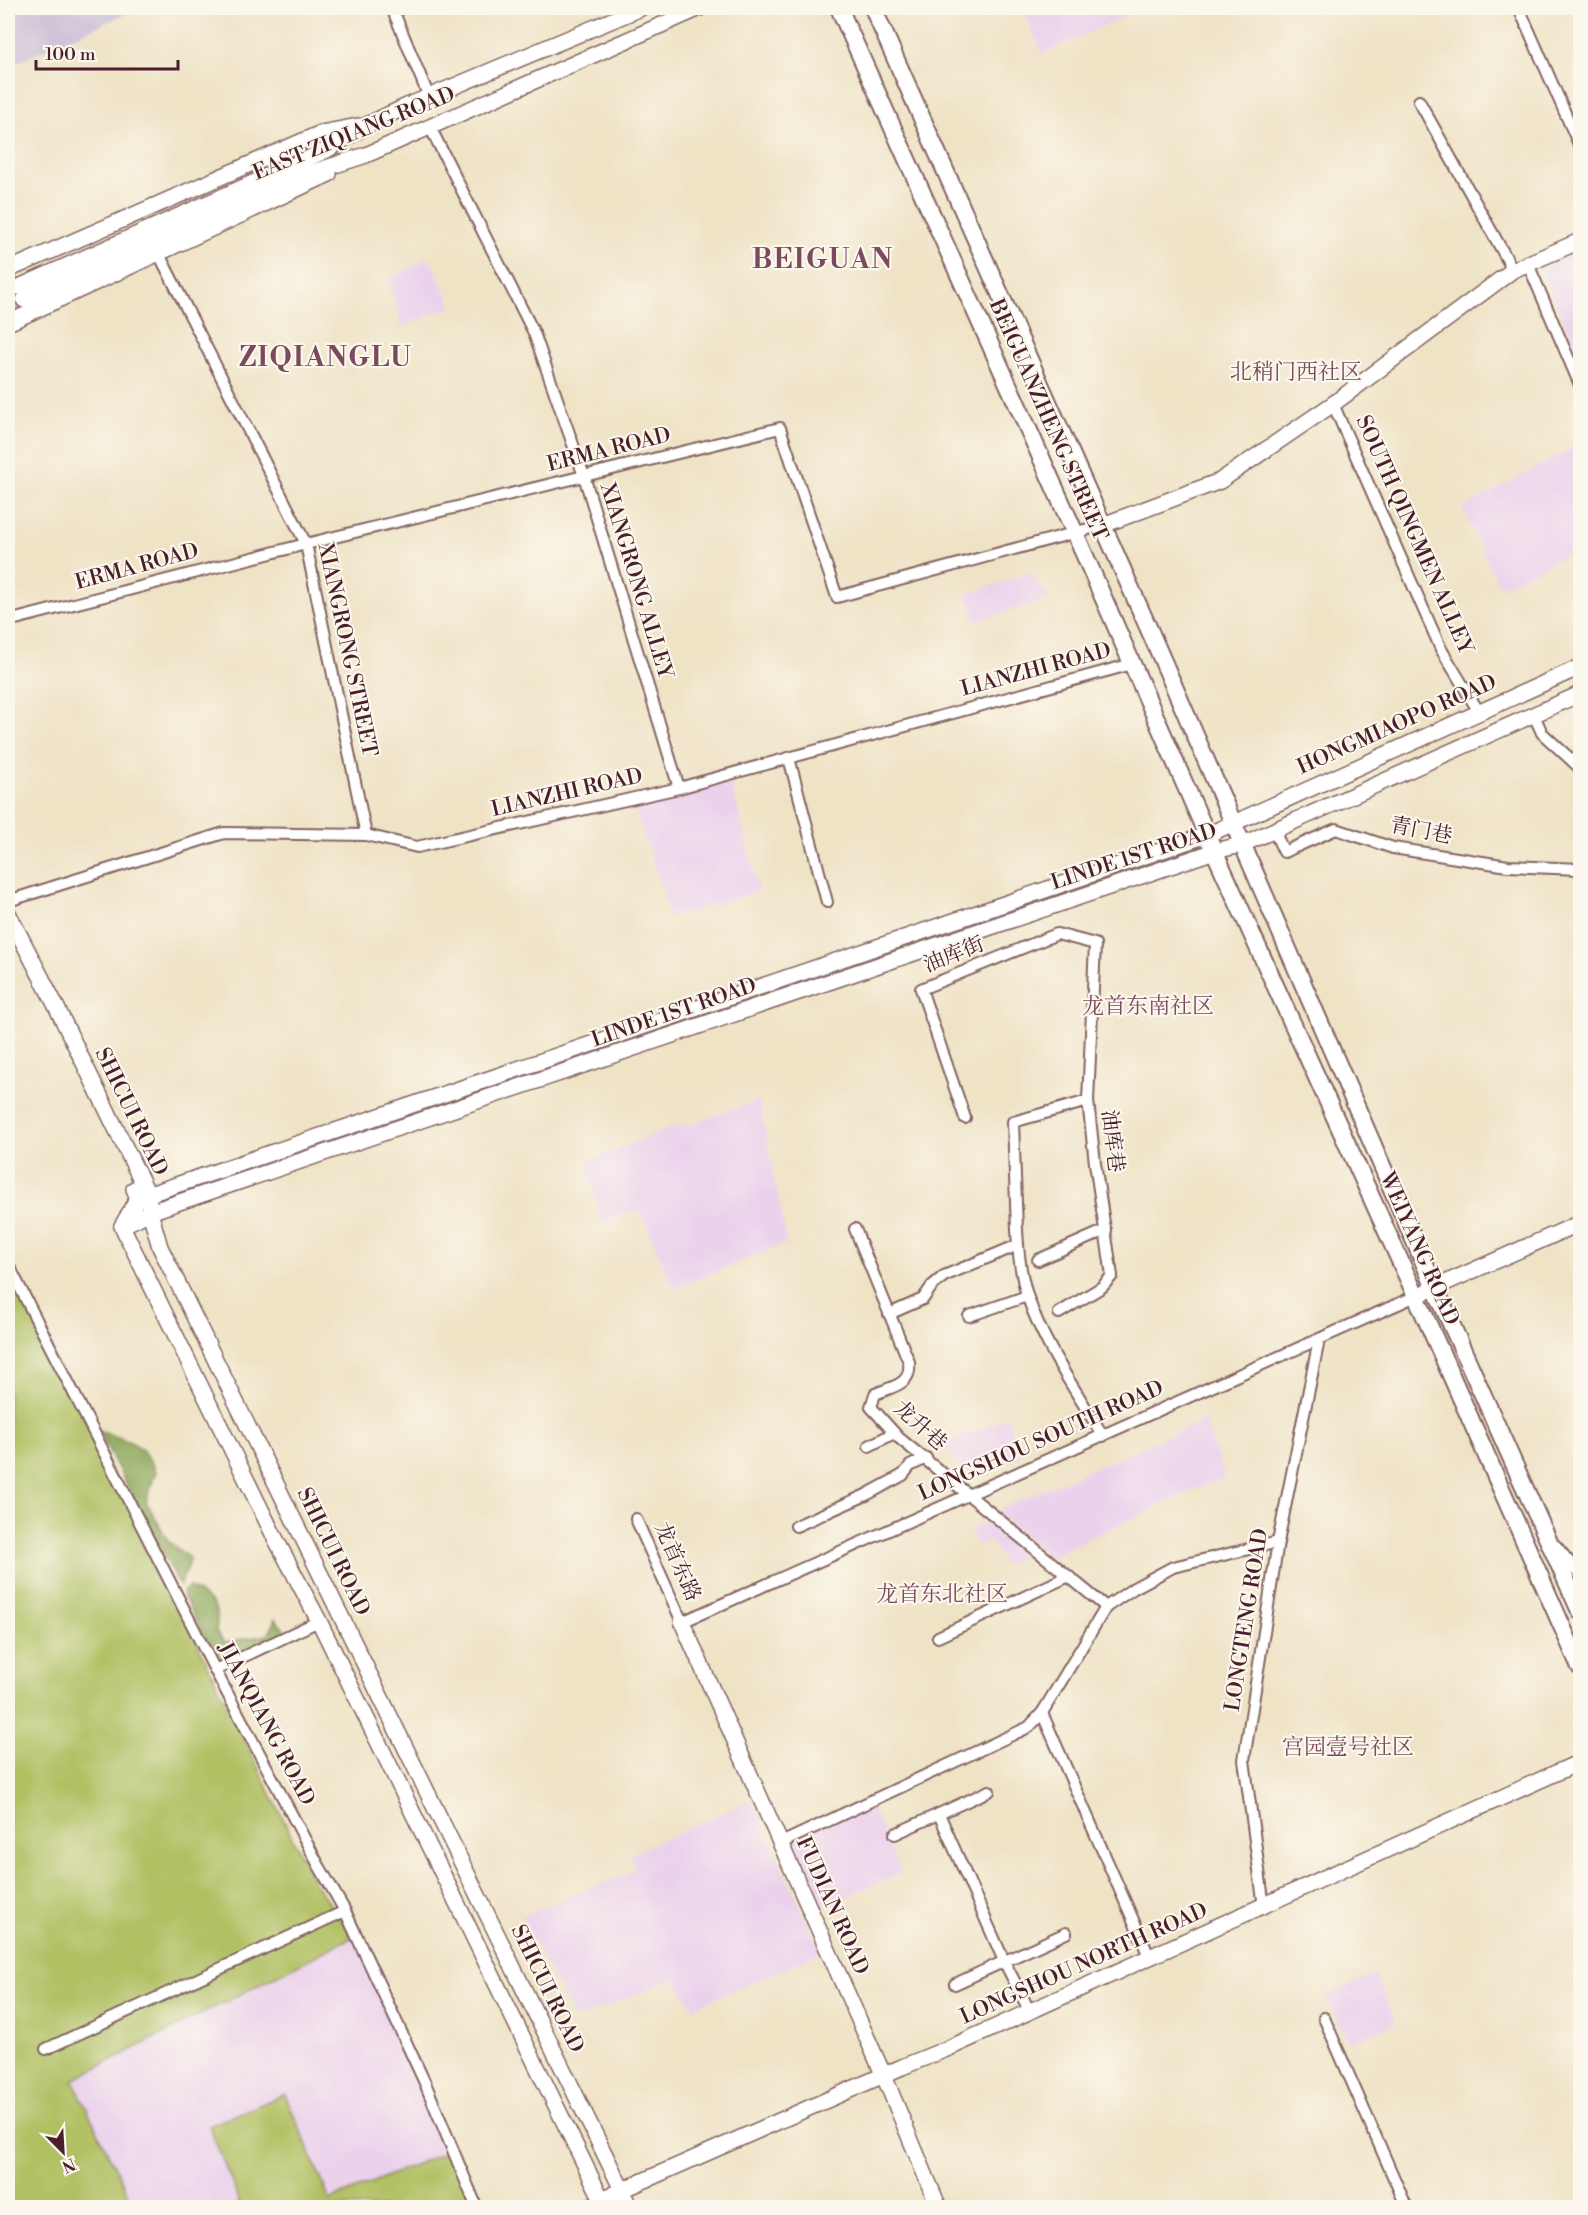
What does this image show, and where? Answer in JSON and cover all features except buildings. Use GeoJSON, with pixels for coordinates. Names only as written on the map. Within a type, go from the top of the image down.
{"type":"FeatureCollection","features":[{"type":"Feature","properties":{"kind":"main road","name":"EAST ZIQIANG ROAD"},"geometry":{"type":"LineString","coordinates":[[640,8],[367,125],[327,150],[21,294],[298,177],[366,154],[700,8]]}},
{"type":"Feature","properties":{"kind":"main road","name":"BEIGUANZHENG STREET"},"geometry":{"type":"LineString","coordinates":[[839,8],[1215,851]]}},
{"type":"Feature","properties":{"kind":"main road","name":"BEIGUANZHENG STREET"},"geometry":{"type":"LineString","coordinates":[[873,8],[1103,525],[1241,845]]}},
{"type":"Feature","properties":{"kind":"main road"},"geometry":{"type":"LineString","coordinates":[[8,270],[321,133],[367,125]]}},
{"type":"Feature","properties":{"kind":"main road"},"geometry":{"type":"LineString","coordinates":[[8,323],[304,188],[366,154]]}},
{"type":"Feature","properties":{"kind":"main road"},"geometry":{"type":"LineString","coordinates":[[1103,525],[1220,481],[1333,404],[1513,270],[1581,242]]}},
{"type":"Feature","properties":{"kind":"main road","name":"HONGMIAOPO ROAD"},"geometry":{"type":"LineString","coordinates":[[1232,823],[1581,667]]}},
{"type":"Feature","properties":{"kind":"main road"},"geometry":{"type":"LineString","coordinates":[[1241,845],[1581,694]]}},
{"type":"Feature","properties":{"kind":"main road","name":"LINDE 1ST ROAD"},"geometry":{"type":"LineString","coordinates":[[143,1196],[1207,835],[1232,823]]}},
{"type":"Feature","properties":{"kind":"main road","name":"LINDE 1ST ROAD"},"geometry":{"type":"LineString","coordinates":[[122,1226],[150,1212],[1215,851],[1241,845]]}},
{"type":"Feature","properties":{"kind":"main road","name":"WEIYANG ROAD"},"geometry":{"type":"LineString","coordinates":[[1241,845],[1435,1288],[1581,1611]]}},
{"type":"Feature","properties":{"kind":"main road","name":"WEIYANG ROAD"},"geometry":{"type":"LineString","coordinates":[[1215,851],[1581,1667]]}},
{"type":"Feature","properties":{"kind":"main road","name":"SHICUI ROAD"},"geometry":{"type":"LineString","coordinates":[[8,913],[55,1004],[143,1196],[160,1246],[631,2208]]}},
{"type":"Feature","properties":{"kind":"main road","name":"SHICUI ROAD"},"geometry":{"type":"LineString","coordinates":[[8,934],[143,1196]]}},
{"type":"Feature","properties":{"kind":"main road","name":"SHICUI ROAD"},"geometry":{"type":"LineString","coordinates":[[143,1196],[122,1226],[604,2204]]}},
{"type":"Feature","properties":{"kind":"main road"},"geometry":{"type":"LineString","coordinates":[[1416,1296],[1581,1223]]}},
{"type":"Feature","properties":{"kind":"main road","name":"FUDIAN ROAD"},"geometry":{"type":"LineString","coordinates":[[682,1622],[884,2076],[939,2208]]}},
{"type":"Feature","properties":{"kind":"main road","name":"LONGSHOU NORTH ROAD"},"geometry":{"type":"LineString","coordinates":[[604,2204],[623,2190],[1030,2012],[1149,1956],[1264,1907],[1581,1762]]}},
{"type":"Feature","properties":{"kind":"street"},"geometry":{"type":"LineString","coordinates":[[392,8],[429,97]]}},
{"type":"Feature","properties":{"kind":"street"},"geometry":{"type":"LineString","coordinates":[[1519,8],[1581,147]]}},
{"type":"Feature","properties":{"kind":"street"},"geometry":{"type":"LineString","coordinates":[[1419,101],[1513,270]]}},
{"type":"Feature","properties":{"kind":"street","name":"XIANGRONG ALLEY"},"geometry":{"type":"LineString","coordinates":[[430,127],[534,333],[584,476],[679,788]]}},
{"type":"Feature","properties":{"kind":"street","name":"XIANGRONG STREET"},"geometry":{"type":"LineString","coordinates":[[159,254],[306,543],[366,835]]}},
{"type":"Feature","properties":{"kind":"street"},"geometry":{"type":"LineString","coordinates":[[1528,264],[1581,385]]}},
{"type":"Feature","properties":{"kind":"street","name":"SOUTH QINGMEN ALLEY"},"geometry":{"type":"LineString","coordinates":[[1333,404],[1441,649],[1479,712]]}},
{"type":"Feature","properties":{"kind":"street","name":"ERMA ROAD"},"geometry":{"type":"LineString","coordinates":[[8,621],[306,543],[780,428],[837,597],[1103,525]]}},
{"type":"Feature","properties":{"kind":"street","name":"LIANZHI ROAD"},"geometry":{"type":"LineString","coordinates":[[8,901],[224,832],[366,835],[417,847],[679,788],[1132,664]]}},
{"type":"Feature","properties":{"kind":"street"},"geometry":{"type":"LineString","coordinates":[[1534,715],[1542,733],[1581,768]]}},
{"type":"Feature","properties":{"kind":"street"},"geometry":{"type":"LineString","coordinates":[[789,758],[827,902]]}},
{"type":"Feature","properties":{"kind":"street","name":"青门巷"},"geometry":{"type":"LineString","coordinates":[[1274,831],[1284,852],[1336,829],[1393,848],[1509,866],[1581,869]]}},
{"type":"Feature","properties":{"kind":"street","name":"油库街"},"geometry":{"type":"LineString","coordinates":[[965,1118],[921,989],[1057,934],[1095,944]]}},
{"type":"Feature","properties":{"kind":"street","name":"油库巷"},"geometry":{"type":"LineString","coordinates":[[1059,1312],[1102,1287],[1112,1278],[1113,1273],[1095,1163],[1088,1101],[1095,944]]}},
{"type":"Feature","properties":{"kind":"street"},"geometry":{"type":"LineString","coordinates":[[1088,1101],[1013,1122],[1018,1245],[1028,1296],[1048,1343],[1103,1436]]}},
{"type":"Feature","properties":{"kind":"street","name":"龙升巷"},"geometry":{"type":"LineString","coordinates":[[855,1229],[909,1362],[910,1372],[903,1382],[875,1394],[871,1407],[894,1433],[1106,1607]]}},
{"type":"Feature","properties":{"kind":"street"},"geometry":{"type":"LineString","coordinates":[[1038,1260],[1106,1230]]}},
{"type":"Feature","properties":{"kind":"street"},"geometry":{"type":"LineString","coordinates":[[889,1314],[918,1303],[932,1286],[945,1276],[1018,1245]]}},
{"type":"Feature","properties":{"kind":"street","name":"JIANQIANG ROAD"},"geometry":{"type":"LineString","coordinates":[[8,1264],[215,1670],[345,1911],[425,2083],[477,2208]]}},
{"type":"Feature","properties":{"kind":"street"},"geometry":{"type":"LineString","coordinates":[[969,1316],[1028,1296]]}},
{"type":"Feature","properties":{"kind":"street","name":"LONGSHOU SOUTH ROAD"},"geometry":{"type":"LineString","coordinates":[[682,1622],[1416,1296]]}},
{"type":"Feature","properties":{"kind":"street","name":"LONGTENG ROAD"},"geometry":{"type":"LineString","coordinates":[[1264,1907],[1244,1761],[1278,1542],[1319,1340]]}},
{"type":"Feature","properties":{"kind":"street"},"geometry":{"type":"LineString","coordinates":[[869,1446],[894,1433]]}},
{"type":"Feature","properties":{"kind":"street"},"geometry":{"type":"LineString","coordinates":[[796,1526],[866,1495],[903,1475],[910,1466],[926,1458]]}},
{"type":"Feature","properties":{"kind":"street","name":"龙首东路"},"geometry":{"type":"LineString","coordinates":[[636,1519],[682,1622]]}},
{"type":"Feature","properties":{"kind":"street"},"geometry":{"type":"LineString","coordinates":[[1543,1528],[1560,1552],[1581,1575]]}},
{"type":"Feature","properties":{"kind":"street"},"geometry":{"type":"LineString","coordinates":[[781,1843],[1029,1727],[1042,1713],[1106,1607],[1134,1588],[1173,1567],[1278,1542]]}},
{"type":"Feature","properties":{"kind":"street"},"geometry":{"type":"LineString","coordinates":[[938,1637],[1067,1577]]}},
{"type":"Feature","properties":{"kind":"street"},"geometry":{"type":"LineString","coordinates":[[215,1670],[319,1622]]}},
{"type":"Feature","properties":{"kind":"street"},"geometry":{"type":"LineString","coordinates":[[1042,1713],[1149,1956]]}},
{"type":"Feature","properties":{"kind":"street"},"geometry":{"type":"LineString","coordinates":[[895,1834],[989,1791]]}},
{"type":"Feature","properties":{"kind":"street"},"geometry":{"type":"LineString","coordinates":[[939,1814],[1004,1961],[1030,2012]]}},
{"type":"Feature","properties":{"kind":"street"},"geometry":{"type":"LineString","coordinates":[[45,2049],[345,1911]]}},
{"type":"Feature","properties":{"kind":"street"},"geometry":{"type":"LineString","coordinates":[[955,1984],[1066,1933]]}},
{"type":"Feature","properties":{"kind":"street"},"geometry":{"type":"LineString","coordinates":[[1324,2018],[1407,2208]]}},
{"type":"Feature","properties":{"kind":"street"},"geometry":{"type":"LineString","coordinates":[[582,2208],[604,2204]]}},
{"type":"Feature","properties":{"kind":"shaded area"},"geometry":{"type":"Polygon","coordinates":[[[8,8],[139,8],[8,66],[8,8]]]}},
{"type":"Feature","properties":{"kind":"shaded area"},"geometry":{"type":"Polygon","coordinates":[[[1023,8],[1143,8],[1042,54],[1023,8]]]}},
{"type":"Feature","properties":{"kind":"shaded area"},"geometry":{"type":"Polygon","coordinates":[[[1580,251],[1580,360],[1541,269],[1580,251]]]}},
{"type":"Feature","properties":{"kind":"shaded area"},"geometry":{"type":"Polygon","coordinates":[[[429,258],[453,307],[402,326],[388,279],[429,258]]]}},
{"type":"Feature","properties":{"kind":"shaded area"},"geometry":{"type":"Polygon","coordinates":[[[1580,444],[1580,549],[1500,588],[1462,508],[1580,444]]]}},
{"type":"Feature","properties":{"kind":"shaded area"},"geometry":{"type":"Polygon","coordinates":[[[1031,572],[1050,599],[974,621],[967,594],[1031,572]]]}},
{"type":"Feature","properties":{"kind":"shaded area"},"geometry":{"type":"Polygon","coordinates":[[[730,777],[759,891],[669,918],[662,888],[632,803],[730,777]]]}},
{"type":"Feature","properties":{"kind":"shaded area"},"geometry":{"type":"Polygon","coordinates":[[[759,1100],[787,1243],[674,1288],[639,1209],[600,1223],[588,1162],[671,1127],[689,1125],[759,1100]]]}},
{"type":"Feature","properties":{"kind":"shaded area"},"geometry":{"type":"Polygon","coordinates":[[[1008,1416],[1020,1457],[964,1472],[944,1445],[1008,1416]]]}},
{"type":"Feature","properties":{"kind":"shaded area"},"geometry":{"type":"Polygon","coordinates":[[[1205,1420],[1225,1478],[1194,1489],[1050,1557],[995,1511],[1205,1420]]]}},
{"type":"Feature","properties":{"kind":"shaded area"},"geometry":{"type":"Polygon","coordinates":[[[995,1518],[1013,1534],[1025,1556],[1004,1565],[991,1541],[976,1545],[970,1530],[995,1518]]]}},
{"type":"Feature","properties":{"kind":"shaded area"},"geometry":{"type":"Polygon","coordinates":[[[752,1800],[821,1952],[693,2008],[675,1978],[575,2020],[522,1916],[635,1870],[630,1854],[752,1800]]]}},
{"type":"Feature","properties":{"kind":"shaded area"},"geometry":{"type":"Polygon","coordinates":[[[871,1804],[901,1873],[819,1909],[786,1842],[871,1804]]]}},
{"type":"Feature","properties":{"kind":"shaded area"},"geometry":{"type":"Polygon","coordinates":[[[354,1936],[452,2149],[330,2200],[285,2094],[241,2203],[231,2208],[134,2207],[73,2080],[354,1936]]]}},
{"type":"Feature","properties":{"kind":"shaded area"},"geometry":{"type":"Polygon","coordinates":[[[1375,1974],[1396,2023],[1349,2044],[1325,1996],[1375,1974]]]}},
{"type":"Feature","properties":{"kind":"green space"},"geometry":{"type":"Polygon","coordinates":[[[8,1267],[152,1551],[315,1884],[354,1936],[73,2080],[134,2207],[8,2207],[8,1267]]]}},
{"type":"Feature","properties":{"kind":"green space"},"geometry":{"type":"Polygon","coordinates":[[[98,1430],[140,1448],[151,1462],[156,1472],[146,1501],[168,1541],[190,1559],[180,1586],[98,1430]]]}},
{"type":"Feature","properties":{"kind":"green space"},"geometry":{"type":"Polygon","coordinates":[[[189,1587],[212,1604],[217,1615],[216,1631],[224,1642],[268,1635],[275,1619],[287,1633],[219,1665],[182,1593],[189,1587]]]}},
{"type":"Feature","properties":{"kind":"green space"},"geometry":{"type":"Polygon","coordinates":[[[285,2094],[330,2200],[452,2149],[476,2207],[231,2207],[240,2203],[209,2126],[285,2094]]]}},
{"type":"Feature","properties":{"kind":"tunnel"},"geometry":{"type":"LineString","coordinates":[[8,292],[19,287]]}},
{"type":"Feature","properties":{"kind":"tunnel"},"geometry":{"type":"LineString","coordinates":[[8,307],[24,300]]}},
{"type":"Feature","properties":{"kind":"district","name":"BEIGUAN"},"geometry":{"type":"Point","coordinates":[823,260]}},
{"type":"Feature","properties":{"kind":"district","name":"ZIQIANGLU"},"geometry":{"type":"Point","coordinates":[326,358]}},
{"type":"Feature","properties":{"kind":"district","name":"北稍门西社区"},"geometry":{"type":"Point","coordinates":[1296,372]}},
{"type":"Feature","properties":{"kind":"district","name":"龙首东南社区"},"geometry":{"type":"Point","coordinates":[1148,1006]}},
{"type":"Feature","properties":{"kind":"district","name":"龙首东北社区"},"geometry":{"type":"Point","coordinates":[942,1594]}},
{"type":"Feature","properties":{"kind":"district","name":"宫园壹号社区"},"geometry":{"type":"Point","coordinates":[1348,1747]}}]}
